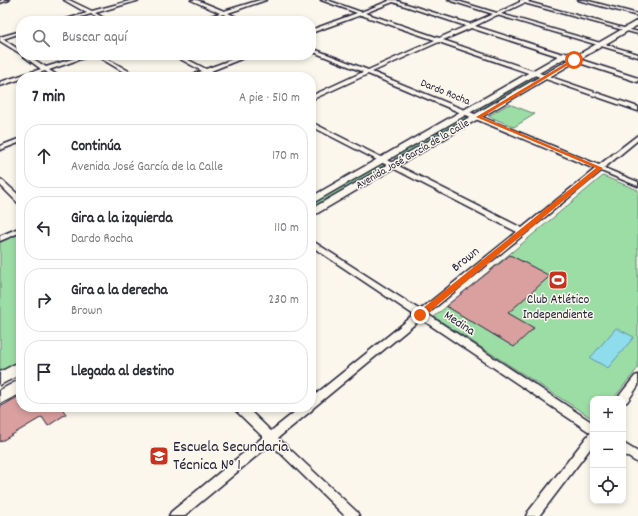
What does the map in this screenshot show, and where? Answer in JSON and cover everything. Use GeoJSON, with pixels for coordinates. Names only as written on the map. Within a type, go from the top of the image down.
{"type":"FeatureCollection","features":[{"type":"Feature","properties":{"kind":"main road","name":"Avenida José García de la Calle"},"geometry":{"type":"LineString","coordinates":[[316,198],[536,73],[589,41],[638,16]]}},
{"type":"Feature","properties":{"kind":"main road","name":"Avenida José García de la Calle"},"geometry":{"type":"LineString","coordinates":[[316,211],[479,117],[625,30],[638,16]]}},
{"type":"Feature","properties":{"kind":"main road"},"geometry":{"type":"LineString","coordinates":[[0,379],[16,370]]}},
{"type":"Feature","properties":{"kind":"main road"},"geometry":{"type":"LineString","coordinates":[[0,398],[16,388]]}},
{"type":"Feature","properties":{"kind":"street"},"geometry":{"type":"LineString","coordinates":[[0,2],[7,0]]}},
{"type":"Feature","properties":{"kind":"street"},"geometry":{"type":"LineString","coordinates":[[66,0],[97,16]]}},
{"type":"Feature","properties":{"kind":"street"},"geometry":{"type":"LineString","coordinates":[[80,16],[138,0]]}},
{"type":"Feature","properties":{"kind":"street"},"geometry":{"type":"LineString","coordinates":[[192,0],[231,16]]}},
{"type":"Feature","properties":{"kind":"street"},"geometry":{"type":"LineString","coordinates":[[214,16],[264,0]]}},
{"type":"Feature","properties":{"kind":"street"},"geometry":{"type":"LineString","coordinates":[[323,0],[638,109]]}},
{"type":"Feature","properties":{"kind":"street"},"geometry":{"type":"LineString","coordinates":[[316,30],[393,0],[638,80]]}},
{"type":"Feature","properties":{"kind":"street"},"geometry":{"type":"LineString","coordinates":[[450,0],[638,56]]}},
{"type":"Feature","properties":{"kind":"street"},"geometry":{"type":"LineString","coordinates":[[518,0],[638,33]]}},
{"type":"Feature","properties":{"kind":"street"},"geometry":{"type":"LineString","coordinates":[[580,0],[638,16]]}},
{"type":"Feature","properties":{"kind":"street"},"geometry":{"type":"LineString","coordinates":[[316,96],[526,1]]}},
{"type":"Feature","properties":{"kind":"street"},"geometry":{"type":"LineString","coordinates":[[0,39],[16,34]]}},
{"type":"Feature","properties":{"kind":"street"},"geometry":{"type":"LineString","coordinates":[[0,39],[16,50]]}},
{"type":"Feature","properties":{"kind":"street","name":"Dardo Rocha"},"geometry":{"type":"LineString","coordinates":[[316,51],[479,117],[638,184]]}},
{"type":"Feature","properties":{"kind":"street"},"geometry":{"type":"LineString","coordinates":[[32,60],[50,72]]}},
{"type":"Feature","properties":{"kind":"street"},"geometry":{"type":"LineString","coordinates":[[37,72],[74,60]]}},
{"type":"Feature","properties":{"kind":"street"},"geometry":{"type":"LineString","coordinates":[[106,60],[127,72]]}},
{"type":"Feature","properties":{"kind":"street"},"geometry":{"type":"LineString","coordinates":[[184,60],[206,71],[236,60]]}},
{"type":"Feature","properties":{"kind":"street"},"geometry":{"type":"LineString","coordinates":[[0,84],[16,79]]}},
{"type":"Feature","properties":{"kind":"street"},"geometry":{"type":"LineString","coordinates":[[316,126],[383,159],[522,231]]}},
{"type":"Feature","properties":{"kind":"street","name":"Brown"},"geometry":{"type":"LineString","coordinates":[[316,400],[638,137]]}},
{"type":"Feature","properties":{"kind":"street"},"geometry":{"type":"LineString","coordinates":[[0,148],[16,142]]}},
{"type":"Feature","properties":{"kind":"street"},"geometry":{"type":"LineString","coordinates":[[0,181],[16,196]]}},
{"type":"Feature","properties":{"kind":"street"},"geometry":{"type":"LineString","coordinates":[[0,239],[16,231]]}},
{"type":"Feature","properties":{"kind":"street","name":"Medina"},"geometry":{"type":"LineString","coordinates":[[316,245],[590,427]]}},
{"type":"Feature","properties":{"kind":"street"},"geometry":{"type":"LineString","coordinates":[[625,396],[638,380]]}},
{"type":"Feature","properties":{"kind":"street"},"geometry":{"type":"LineString","coordinates":[[244,412],[353,516]]}},
{"type":"Feature","properties":{"kind":"street"},"geometry":{"type":"LineString","coordinates":[[175,516],[302,412]]}},
{"type":"Feature","properties":{"kind":"street"},"geometry":{"type":"LineString","coordinates":[[532,516],[590,441]]}},
{"type":"Feature","properties":{"kind":"street"},"geometry":{"type":"LineString","coordinates":[[626,450],[638,458]]}},
{"type":"Feature","properties":{"kind":"green space"},"geometry":{"type":"Polygon","coordinates":[[[535,76],[541,78],[481,112],[475,110],[535,76]]]}},
{"type":"Feature","properties":{"kind":"green space"},"geometry":{"type":"Polygon","coordinates":[[[509,104],[535,114],[514,127],[488,116],[509,104]]]}},
{"type":"Feature","properties":{"kind":"green space"},"geometry":{"type":"Polygon","coordinates":[[[467,115],[472,117],[398,160],[392,157],[467,115]]]}},
{"type":"Feature","properties":{"kind":"green space"},"geometry":{"type":"Polygon","coordinates":[[[381,163],[387,166],[316,208],[316,201],[381,163]]]}},
{"type":"Feature","properties":{"kind":"green space","name":"Club Atlético Independiente"},"geometry":{"type":"Polygon","coordinates":[[[603,176],[638,190],[638,368],[615,396],[590,396],[590,417],[434,317],[603,176]]]}},
{"type":"Feature","properties":{"kind":"green space"},"geometry":{"type":"Polygon","coordinates":[[[16,234],[16,364],[0,373],[0,242],[16,234]]]}},
{"type":"Feature","properties":{"kind":"water"},"geometry":{"type":"Polygon","coordinates":[[[616,328],[634,337],[608,368],[590,358],[616,328]]]}},
{"type":"Feature","properties":{"kind":"building"},"geometry":{"type":"Polygon","coordinates":[[[510,255],[550,276],[508,313],[534,328],[514,347],[446,306],[510,255]]]}},
{"type":"Feature","properties":{"kind":"building"},"geometry":{"type":"Polygon","coordinates":[[[16,398],[16,412],[65,412],[66,414],[48,426],[42,417],[0,442],[0,407],[16,398]]]}},
{"type":"Feature","properties":{"kind":"place","name":"Club Atlético Independiente"},"geometry":{"type":"Point","coordinates":[558,280]}},
{"type":"Feature","properties":{"kind":"place","name":"Escuela Secundaria Técnica N° 1"},"geometry":{"type":"Point","coordinates":[159,456]}},
{"type":"Feature","properties":{"kind":"route"},"geometry":{"type":"LineString","coordinates":[[420,315],[600,168],[479,117],[574,60]]}}]}
